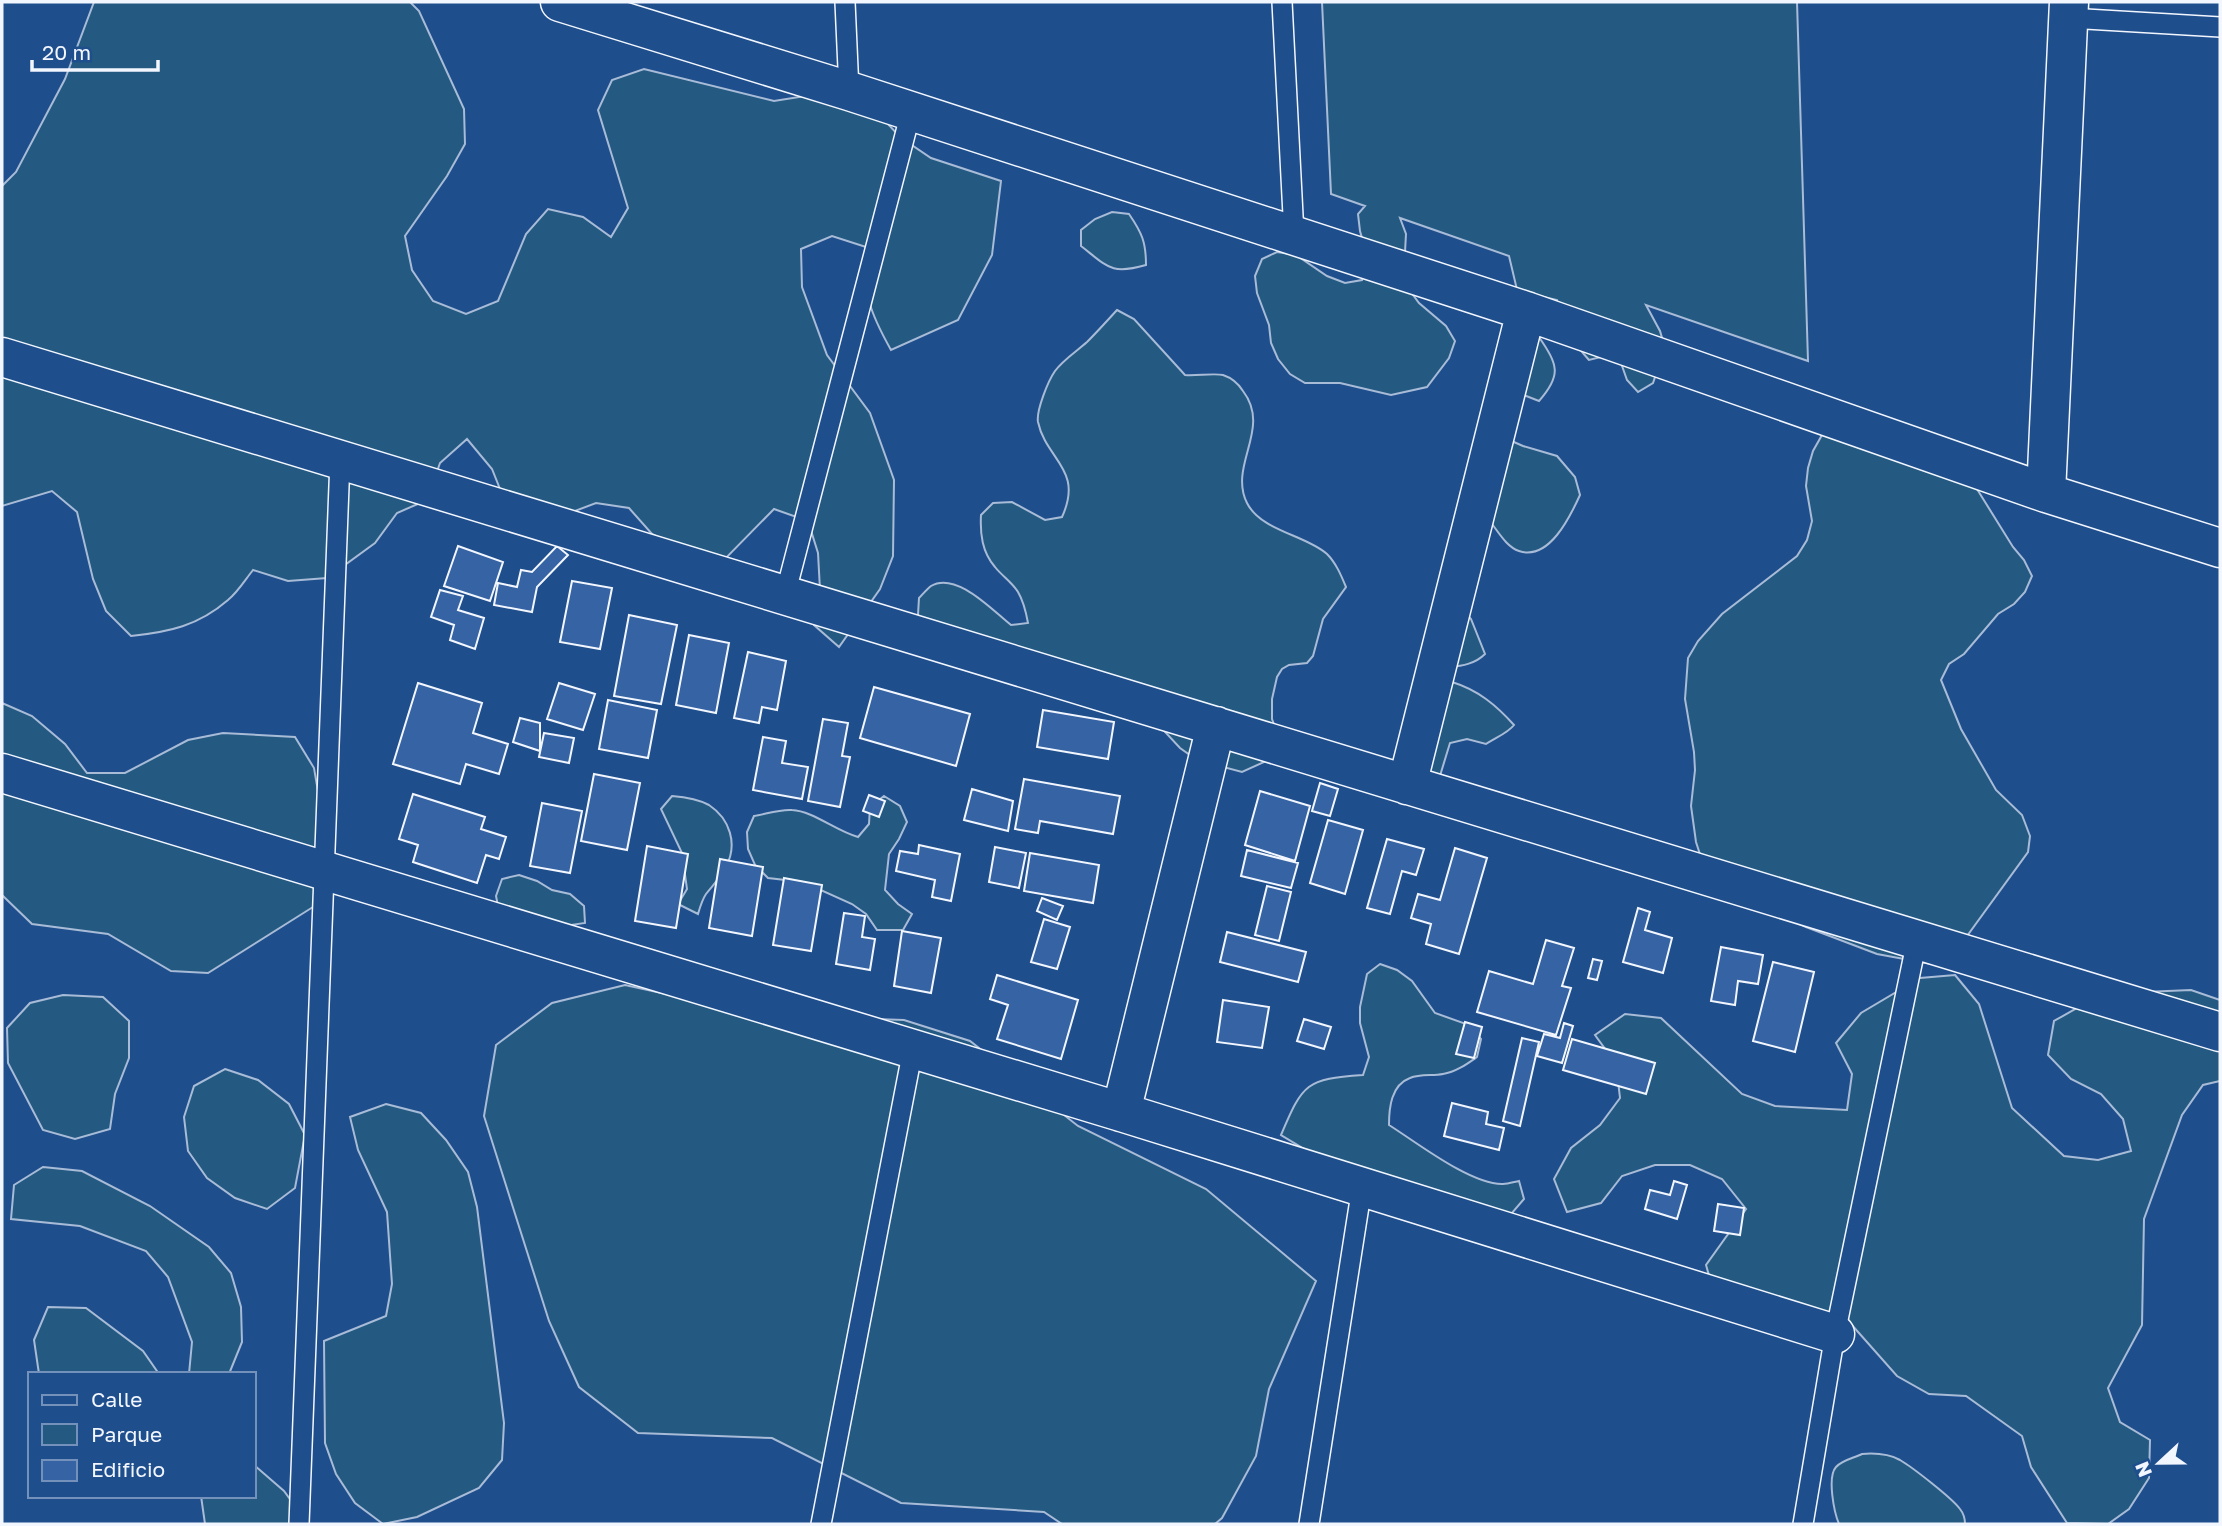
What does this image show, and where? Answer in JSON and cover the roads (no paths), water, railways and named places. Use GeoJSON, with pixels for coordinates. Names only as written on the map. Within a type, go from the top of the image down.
{"type":"FeatureCollection","features":[{"type":"Feature","properties":{"kind":"street"},"geometry":{"type":"LineString","coordinates":[[580,5],[1526,311],[2046,493],[2220,548]]}},
{"type":"Feature","properties":{"kind":"street"},"geometry":{"type":"LineString","coordinates":[[2046,493],[2069,10]]}},
{"type":"Feature","properties":{"kind":"street"},"geometry":{"type":"LineString","coordinates":[[1407,785],[1526,311]]}},
{"type":"Feature","properties":{"kind":"street"},"geometry":{"type":"LineString","coordinates":[[2,358],[2220,1032]]}},
{"type":"Feature","properties":{"kind":"street"},"geometry":{"type":"LineString","coordinates":[[1121,1112],[1216,726]]}},
{"type":"Feature","properties":{"kind":"street"},"geometry":{"type":"LineString","coordinates":[[2,772],[1121,1112],[1835,1334]]}},
{"type":"Feature","properties":{"kind":"lane"},"geometry":{"type":"LineString","coordinates":[[845,2],[849,91]]}},
{"type":"Feature","properties":{"kind":"lane"},"geometry":{"type":"LineString","coordinates":[[1282,2],[1294,235]]}},
{"type":"Feature","properties":{"kind":"lane"},"geometry":{"type":"LineString","coordinates":[[2069,10],[2220,27]]}},
{"type":"Feature","properties":{"kind":"lane"},"geometry":{"type":"LineString","coordinates":[[785,596],[911,112]]}},
{"type":"Feature","properties":{"kind":"lane"},"geometry":{"type":"LineString","coordinates":[[299,1524],[340,460]]}},
{"type":"Feature","properties":{"kind":"lane"},"geometry":{"type":"LineString","coordinates":[[1803,1524],[1835,1334],[1917,940]]}},
{"type":"Feature","properties":{"kind":"lane"},"geometry":{"type":"LineString","coordinates":[[821,1524],[913,1049]]}},
{"type":"Feature","properties":{"kind":"lane"},"geometry":{"type":"LineString","coordinates":[[1309,1524],[1362,1186]]}}]}
